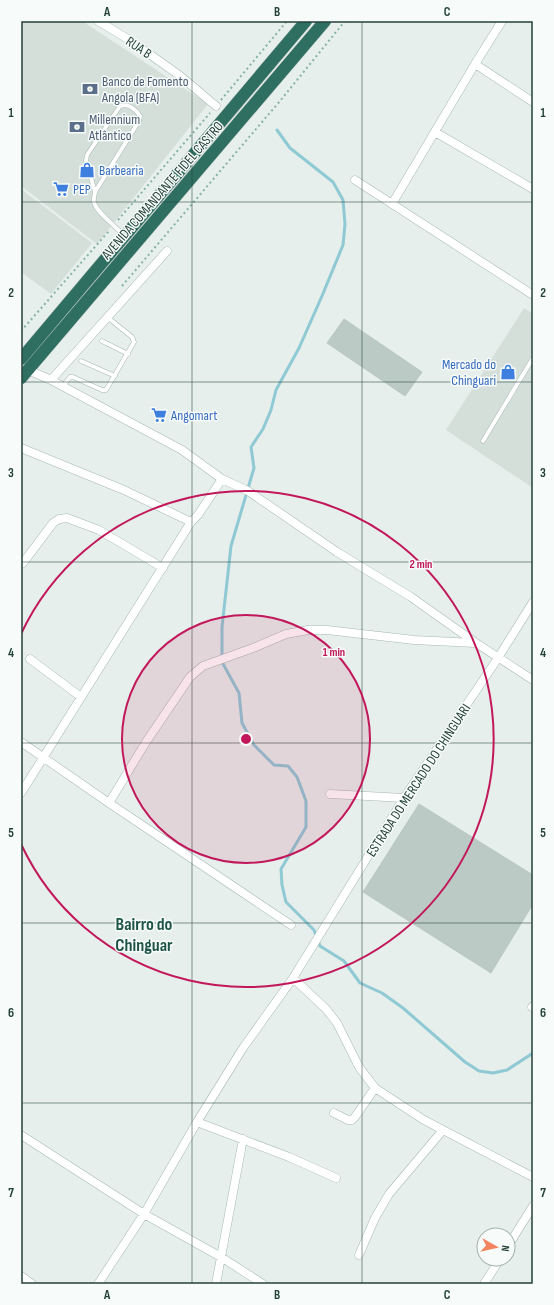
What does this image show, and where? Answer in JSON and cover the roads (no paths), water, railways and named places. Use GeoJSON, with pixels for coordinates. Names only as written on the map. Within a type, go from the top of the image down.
{"type":"FeatureCollection","features":[{"type":"Feature","properties":{"kind":"highway","name":"AVENIDA COMANDANTE FIDEL CASTRO"},"geometry":{"type":"LineString","coordinates":[[21,359],[306,21]]}},
{"type":"Feature","properties":{"kind":"highway","name":"AVENIDA COMANDANTE FIDEL CASTRO"},"geometry":{"type":"LineString","coordinates":[[25,374],[325,21]]}},
{"type":"Feature","properties":{"kind":"street","name":"RUA B"},"geometry":{"type":"LineString","coordinates":[[98,21],[128,39],[179,75],[216,106]]}},
{"type":"Feature","properties":{"kind":"street"},"geometry":{"type":"LineString","coordinates":[[392,204],[502,21]]}},
{"type":"Feature","properties":{"kind":"street"},"geometry":{"type":"LineString","coordinates":[[475,64],[533,102]]}},
{"type":"Feature","properties":{"kind":"street"},"geometry":{"type":"LineString","coordinates":[[435,132],[533,189]]}},
{"type":"Feature","properties":{"kind":"street"},"geometry":{"type":"LineString","coordinates":[[355,180],[533,295]]}},
{"type":"Feature","properties":{"kind":"street"},"geometry":{"type":"LineString","coordinates":[[51,380],[167,251]]}},
{"type":"Feature","properties":{"kind":"street"},"geometry":{"type":"LineString","coordinates":[[25,374],[51,380],[182,450],[222,479],[248,491],[337,552],[411,597],[498,658],[533,680]]}},
{"type":"Feature","properties":{"kind":"street"},"geometry":{"type":"LineString","coordinates":[[21,448],[124,490],[191,522]]}},
{"type":"Feature","properties":{"kind":"street"},"geometry":{"type":"LineString","coordinates":[[21,793],[191,522],[198,515],[222,479]]}},
{"type":"Feature","properties":{"kind":"street"},"geometry":{"type":"LineString","coordinates":[[23,563],[53,523],[67,518],[99,530],[163,568]]}},
{"type":"Feature","properties":{"kind":"street","name":"ESTRADA DO MERCADO DO CHINGUARI"},"geometry":{"type":"LineString","coordinates":[[98,1284],[144,1214],[197,1122],[244,1048],[305,960],[404,798],[498,658],[533,602]]}},
{"type":"Feature","properties":{"kind":"street"},"geometry":{"type":"LineString","coordinates":[[109,803],[146,742],[190,676],[203,666],[286,634],[308,630],[327,630],[414,640],[476,643]]}},
{"type":"Feature","properties":{"kind":"street"},"geometry":{"type":"LineString","coordinates":[[30,659],[81,697]]}},
{"type":"Feature","properties":{"kind":"street"},"geometry":{"type":"LineString","coordinates":[[21,742],[291,925]]}},
{"type":"Feature","properties":{"kind":"street"},"geometry":{"type":"LineString","coordinates":[[330,794],[404,798]]}},
{"type":"Feature","properties":{"kind":"street"},"geometry":{"type":"LineString","coordinates":[[293,978],[326,1008],[337,1023],[359,1067],[375,1088],[402,1107],[533,1177]]}},
{"type":"Feature","properties":{"kind":"street"},"geometry":{"type":"LineString","coordinates":[[334,1113],[348,1120],[352,1120],[375,1088]]}},
{"type":"Feature","properties":{"kind":"street"},"geometry":{"type":"LineString","coordinates":[[197,1122],[289,1157],[336,1178]]}},
{"type":"Feature","properties":{"kind":"street"},"geometry":{"type":"LineString","coordinates":[[359,1255],[374,1218],[389,1194],[443,1130]]}},
{"type":"Feature","properties":{"kind":"street"},"geometry":{"type":"LineString","coordinates":[[21,1135],[144,1214],[221,1257],[263,1284]]}},
{"type":"Feature","properties":{"kind":"street"},"geometry":{"type":"LineString","coordinates":[[216,1284],[243,1139]]}},
{"type":"Feature","properties":{"kind":"street"},"geometry":{"type":"LineString","coordinates":[[516,1233],[533,1206]]}},
{"type":"Feature","properties":{"kind":"street"},"geometry":{"type":"LineString","coordinates":[[484,1284],[495,1267]]}},
{"type":"Feature","properties":{"kind":"street"},"geometry":{"type":"LineString","coordinates":[[21,1276],[32,1284]]}},
{"type":"Feature","properties":{"kind":"lane"},"geometry":{"type":"LineString","coordinates":[[95,192],[140,121],[140,116],[128,105],[120,106],[87,155],[86,161],[95,192],[94,204],[101,214],[125,235]]}},
{"type":"Feature","properties":{"kind":"lane"},"geometry":{"type":"LineString","coordinates":[[63,386],[70,377],[73,377],[102,390],[106,390],[115,376],[134,342],[132,337],[107,317]]}},
{"type":"Feature","properties":{"kind":"lane"},"geometry":{"type":"LineString","coordinates":[[102,341],[128,354]]}},
{"type":"Feature","properties":{"kind":"lane"},"geometry":{"type":"LineString","coordinates":[[483,441],[533,358]]}},
{"type":"Feature","properties":{"kind":"lane"},"geometry":{"type":"LineString","coordinates":[[82,361],[115,376]]}},
{"type":"Feature","properties":{"kind":"waterway"},"geometry":{"type":"LineString","coordinates":[[277,130],[290,148],[333,182],[343,200],[345,224],[343,245],[322,296],[299,348],[276,390],[271,410],[263,429],[251,447],[254,468],[231,546],[222,627],[222,662],[239,693],[242,723],[254,745],[274,765],[288,766],[297,777],[306,801],[306,827],[281,869],[282,885],[286,902],[314,930],[320,946],[344,961],[360,983],[382,993],[403,1008],[465,1062],[479,1071],[493,1073],[507,1070],[533,1053]]}},
{"type":"Feature","properties":{"kind":"place","name":"Banco de Fomento Angola (BFA)"},"geometry":{"type":"Point","coordinates":[90,89]}},
{"type":"Feature","properties":{"kind":"place","name":"Millennium Atlântico"},"geometry":{"type":"Point","coordinates":[77,127]}},
{"type":"Feature","properties":{"kind":"place","name":"Barbearia"},"geometry":{"type":"Point","coordinates":[87,170]}},
{"type":"Feature","properties":{"kind":"place","name":"PEP"},"geometry":{"type":"Point","coordinates":[61,189]}},
{"type":"Feature","properties":{"kind":"place","name":"Mercado do Chinguari"},"geometry":{"type":"Point","coordinates":[508,372]}},
{"type":"Feature","properties":{"kind":"place","name":"Angomart"},"geometry":{"type":"Point","coordinates":[159,415]}},
{"type":"Feature","properties":{"kind":"district","name":"Bairro do Chinguar"},"geometry":{"type":"Point","coordinates":[144,934]}}]}
